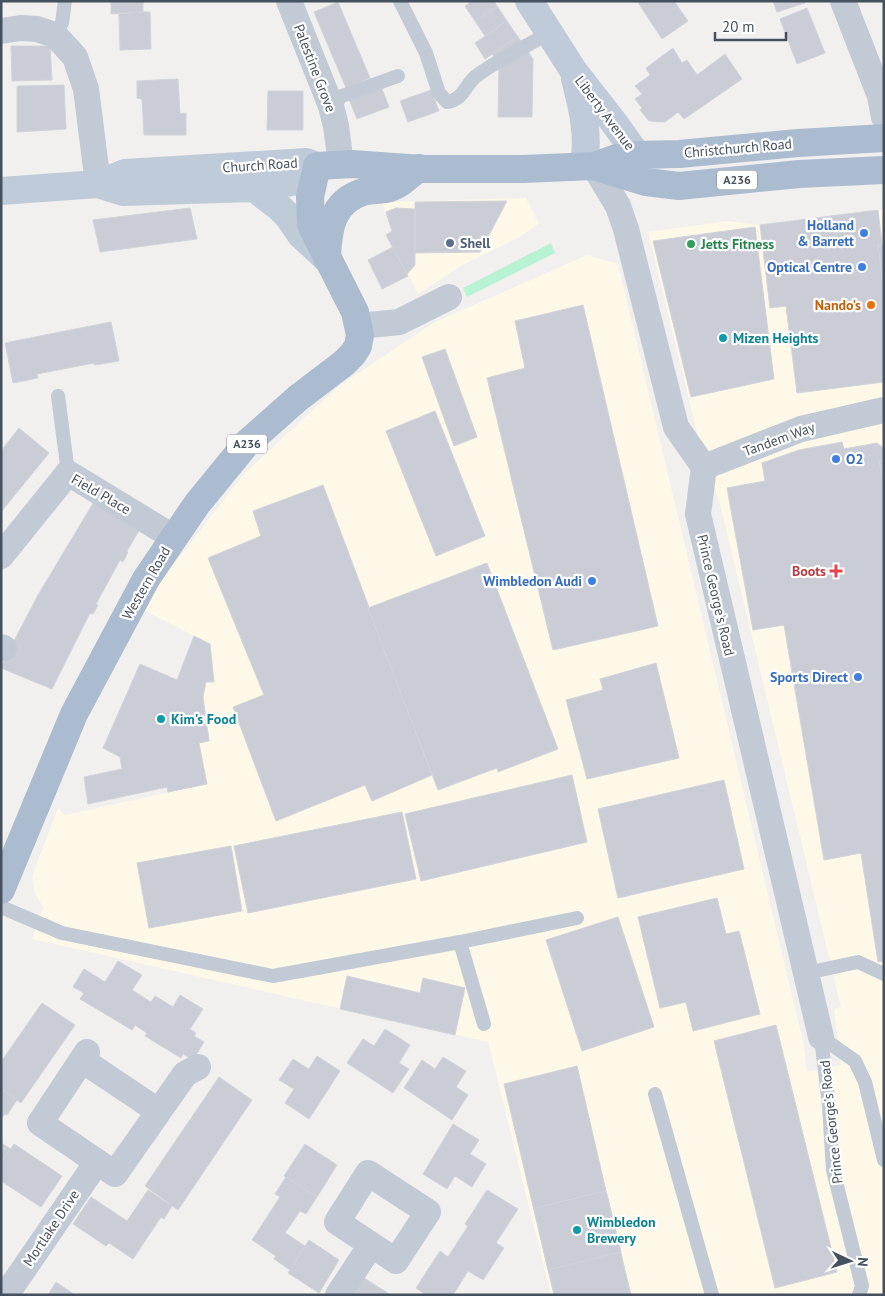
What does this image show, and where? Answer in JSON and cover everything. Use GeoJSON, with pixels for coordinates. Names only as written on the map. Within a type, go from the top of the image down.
{"type":"FeatureCollection","features":[{"type":"Feature","properties":{"kind":"main road","name":"Christchurch Road"},"geometry":{"type":"LineString","coordinates":[[329,165],[523,169],[589,166],[617,158],[637,155],[679,154],[798,143],[884,138]]}},
{"type":"Feature","properties":{"kind":"main road","name":"Western Road"},"geometry":{"type":"LineString","coordinates":[[1,890],[74,714],[146,578],[173,537],[224,469],[246,444],[298,398],[344,363],[358,346],[359,326],[355,312],[310,225],[310,197],[329,165]]}},
{"type":"Feature","properties":{"kind":"main road","name":"Christchurch Road"},"geometry":{"type":"LineString","coordinates":[[589,166],[646,182],[679,186],[799,174],[884,170]]}},
{"type":"Feature","properties":{"kind":"main road"},"geometry":{"type":"LineString","coordinates":[[327,259],[330,224],[339,209],[350,198],[363,191],[391,188],[418,168]]}},
{"type":"Feature","properties":{"kind":"street","name":"Palestine Grove"},"geometry":{"type":"LineString","coordinates":[[289,1],[331,106],[336,126],[329,165]]}},
{"type":"Feature","properties":{"kind":"street","name":"Liberty Avenue"},"geometry":{"type":"LineString","coordinates":[[529,1],[573,70],[637,155]]}},
{"type":"Feature","properties":{"kind":"street"},"geometry":{"type":"LineString","coordinates":[[843,1],[880,96],[884,117]]}},
{"type":"Feature","properties":{"kind":"street"},"geometry":{"type":"LineString","coordinates":[[1,31],[20,28],[37,29],[55,35],[75,57],[86,89],[98,184]]}},
{"type":"Feature","properties":{"kind":"street","name":"Liberty Avenue"},"geometry":{"type":"LineString","coordinates":[[573,70],[582,108],[589,166]]}},
{"type":"Feature","properties":{"kind":"street","name":"Church Road"},"geometry":{"type":"LineString","coordinates":[[1,190],[98,184],[125,173],[306,162],[329,165]]}},
{"type":"Feature","properties":{"kind":"street","name":"Church Road"},"geometry":{"type":"LineString","coordinates":[[98,184],[124,192],[254,188],[300,181],[329,165]]}},
{"type":"Feature","properties":{"kind":"street"},"geometry":{"type":"LineString","coordinates":[[589,166],[618,206],[676,427],[704,467]]}},
{"type":"Feature","properties":{"kind":"street","name":"Western Road"},"geometry":{"type":"LineString","coordinates":[[254,188],[280,208],[301,235],[327,259]]}},
{"type":"Feature","properties":{"kind":"street"},"geometry":{"type":"LineString","coordinates":[[359,326],[399,322],[449,297]]}},
{"type":"Feature","properties":{"kind":"street","name":"Tandem Way"},"geometry":{"type":"LineString","coordinates":[[704,467],[800,429],[884,410]]}},
{"type":"Feature","properties":{"kind":"street","name":"Prince George's Road"},"geometry":{"type":"LineString","coordinates":[[704,467],[698,514],[821,1037]]}},
{"type":"Feature","properties":{"kind":"street","name":"Field Place"},"geometry":{"type":"LineString","coordinates":[[1,556],[68,473],[173,537]]}},
{"type":"Feature","properties":{"kind":"street"},"geometry":{"type":"LineString","coordinates":[[158,1111],[85,1056],[40,1123],[115,1174],[185,1074],[198,1067]]}},
{"type":"Feature","properties":{"kind":"street","name":"Mortlake Drive"},"geometry":{"type":"LineString","coordinates":[[6,1295],[96,1162]]}},
{"type":"Feature","properties":{"kind":"street"},"geometry":{"type":"LineString","coordinates":[[338,1295],[371,1245]]}},
{"type":"Feature","properties":{"kind":"lane"},"geometry":{"type":"LineString","coordinates":[[55,35],[62,23],[65,1]]}},
{"type":"Feature","properties":{"kind":"lane"},"geometry":{"type":"LineString","coordinates":[[400,1],[426,53],[439,93],[447,102],[454,101],[462,95],[474,78],[549,33]]}},
{"type":"Feature","properties":{"kind":"lane"},"geometry":{"type":"LineString","coordinates":[[331,106],[342,96],[398,76]]}},
{"type":"Feature","properties":{"kind":"lane"},"geometry":{"type":"LineString","coordinates":[[58,396],[68,473]]}},
{"type":"Feature","properties":{"kind":"lane"},"geometry":{"type":"LineString","coordinates":[[1,907],[62,933],[273,976],[460,942],[577,918]]}},
{"type":"Feature","properties":{"kind":"lane"},"geometry":{"type":"LineString","coordinates":[[460,942],[484,1024]]}},
{"type":"Feature","properties":{"kind":"lane"},"geometry":{"type":"LineString","coordinates":[[806,973],[858,962],[884,974]]}},
{"type":"Feature","properties":{"kind":"lane","name":"Prince George's Road"},"geometry":{"type":"LineString","coordinates":[[821,1037],[855,1061],[865,1082],[884,1160]]}},
{"type":"Feature","properties":{"kind":"lane","name":"Prince George's Road"},"geometry":{"type":"LineString","coordinates":[[821,1037],[829,1106],[833,1170],[862,1286],[859,1295]]}},
{"type":"Feature","properties":{"kind":"lane"},"geometry":{"type":"LineString","coordinates":[[655,1094],[712,1295]]}},
{"type":"Feature","properties":{"kind":"shaded area","name":"Shell"},"geometry":{"type":"Polygon","coordinates":[[[526,198],[539,224],[518,238],[461,266],[418,294],[386,235],[392,230],[382,202],[526,198]]]}},
{"type":"Feature","properties":{"kind":"shaded area"},"geometry":{"type":"Polygon","coordinates":[[[884,209],[884,1295],[551,1295],[488,1042],[32,939],[43,907],[35,894],[32,876],[58,808],[65,815],[207,784],[199,743],[209,740],[203,697],[206,682],[214,682],[210,644],[143,610],[166,574],[245,473],[339,386],[433,323],[587,255],[618,264],[804,1046],[807,1072],[841,1065],[834,1009],[841,1007],[721,508],[697,433],[648,232],[727,221],[760,225],[884,209]]]}},
{"type":"Feature","properties":{"kind":"green space"},"geometry":{"type":"Polygon","coordinates":[[[551,243],[555,253],[467,297],[463,288],[551,243]]]}},
{"type":"Feature","properties":{"kind":"building"},"geometry":{"type":"Polygon","coordinates":[[[111,1],[143,1],[143,12],[111,14],[111,1]]]}},
{"type":"Feature","properties":{"kind":"building"},"geometry":{"type":"Polygon","coordinates":[[[472,1],[494,1],[497,6],[475,21],[465,6],[472,1]]]}},
{"type":"Feature","properties":{"kind":"building"},"geometry":{"type":"Polygon","coordinates":[[[637,1],[674,1],[688,21],[662,39],[637,1]]]}},
{"type":"Feature","properties":{"kind":"building"},"geometry":{"type":"Polygon","coordinates":[[[773,1],[804,1],[805,3],[777,12],[773,1]]]}},
{"type":"Feature","properties":{"kind":"building"},"geometry":{"type":"Polygon","coordinates":[[[338,2],[370,78],[346,88],[314,12],[338,2]]]}},
{"type":"Feature","properties":{"kind":"building"},"geometry":{"type":"Polygon","coordinates":[[[497,6],[507,21],[485,36],[475,21],[497,6]]]}},
{"type":"Feature","properties":{"kind":"building"},"geometry":{"type":"Polygon","coordinates":[[[807,8],[825,53],[797,64],[780,19],[807,8]]]}},
{"type":"Feature","properties":{"kind":"building"},"geometry":{"type":"Polygon","coordinates":[[[150,12],[151,49],[120,50],[119,14],[150,12]]]}},
{"type":"Feature","properties":{"kind":"building"},"geometry":{"type":"Polygon","coordinates":[[[507,21],[518,37],[485,59],[475,43],[507,21]]]}},
{"type":"Feature","properties":{"kind":"building"},"geometry":{"type":"Polygon","coordinates":[[[518,37],[533,59],[532,117],[498,117],[499,63],[492,54],[518,37]]]}},
{"type":"Feature","properties":{"kind":"building"},"geometry":{"type":"Polygon","coordinates":[[[11,46],[50,46],[52,80],[12,81],[11,46]]]}},
{"type":"Feature","properties":{"kind":"building"},"geometry":{"type":"Polygon","coordinates":[[[673,48],[682,63],[687,60],[697,75],[725,54],[742,79],[684,119],[678,112],[665,122],[649,121],[640,110],[642,108],[635,99],[642,94],[635,86],[650,75],[646,68],[673,48]]]}},
{"type":"Feature","properties":{"kind":"building"},"geometry":{"type":"Polygon","coordinates":[[[178,79],[180,114],[186,113],[186,135],[144,135],[142,99],[137,98],[137,81],[178,79]]]}},
{"type":"Feature","properties":{"kind":"building"},"geometry":{"type":"Polygon","coordinates":[[[380,84],[389,107],[357,119],[348,97],[380,84]]]}},
{"type":"Feature","properties":{"kind":"building"},"geometry":{"type":"Polygon","coordinates":[[[64,85],[66,129],[17,132],[17,86],[64,85]]]}},
{"type":"Feature","properties":{"kind":"building"},"geometry":{"type":"Polygon","coordinates":[[[431,90],[439,111],[408,122],[400,101],[431,90]]]}},
{"type":"Feature","properties":{"kind":"building"},"geometry":{"type":"Polygon","coordinates":[[[268,91],[303,91],[303,130],[267,130],[268,91]]]}},
{"type":"Feature","properties":{"kind":"building"},"geometry":{"type":"Polygon","coordinates":[[[507,201],[480,252],[415,253],[415,202],[507,201]]]}},
{"type":"Feature","properties":{"kind":"building"},"geometry":{"type":"Polygon","coordinates":[[[190,208],[197,239],[100,252],[93,220],[190,208]]]}},
{"type":"Feature","properties":{"kind":"building"},"geometry":{"type":"Polygon","coordinates":[[[396,208],[415,209],[415,265],[407,274],[386,235],[392,231],[386,212],[396,208]]]}},
{"type":"Feature","properties":{"kind":"building"},"geometry":{"type":"Polygon","coordinates":[[[878,210],[882,245],[878,245],[884,292],[884,382],[797,393],[786,306],[770,308],[760,225],[878,210]]]}},
{"type":"Feature","properties":{"kind":"building","name":"Mizen Heights"},"geometry":{"type":"Polygon","coordinates":[[[755,227],[774,379],[691,397],[653,241],[755,227]]]}},
{"type":"Feature","properties":{"kind":"building"},"geometry":{"type":"Polygon","coordinates":[[[884,244],[884,292],[878,245],[884,244]]]}},
{"type":"Feature","properties":{"kind":"building"},"geometry":{"type":"Polygon","coordinates":[[[393,247],[408,276],[382,289],[368,260],[393,247]]]}},
{"type":"Feature","properties":{"kind":"building"},"geometry":{"type":"Polygon","coordinates":[[[583,305],[658,626],[553,650],[487,378],[525,368],[515,321],[583,305]]]}},
{"type":"Feature","properties":{"kind":"building"},"geometry":{"type":"Polygon","coordinates":[[[111,322],[119,361],[95,365],[94,363],[37,374],[38,378],[13,383],[5,343],[111,322]]]}},
{"type":"Feature","properties":{"kind":"building"},"geometry":{"type":"Polygon","coordinates":[[[445,349],[477,437],[454,446],[422,357],[445,349]]]}},
{"type":"Feature","properties":{"kind":"building"},"geometry":{"type":"Polygon","coordinates":[[[435,411],[485,536],[436,556],[386,431],[435,411]]]}},
{"type":"Feature","properties":{"kind":"building"},"geometry":{"type":"Polygon","coordinates":[[[19,428],[49,453],[1,512],[1,451],[19,428]]]}},
{"type":"Feature","properties":{"kind":"building"},"geometry":{"type":"Polygon","coordinates":[[[842,442],[844,449],[877,443],[884,451],[884,461],[879,461],[884,488],[884,961],[878,962],[861,853],[824,860],[784,625],[753,630],[727,488],[765,481],[762,463],[799,450],[842,442]]]}},
{"type":"Feature","properties":{"kind":"building"},"geometry":{"type":"Polygon","coordinates":[[[879,461],[884,461],[884,488],[879,461]]]}},
{"type":"Feature","properties":{"kind":"building"},"geometry":{"type":"Polygon","coordinates":[[[323,485],[432,775],[372,801],[365,785],[276,821],[233,707],[264,695],[208,558],[261,536],[253,511],[323,485]]]}},
{"type":"Feature","properties":{"kind":"building"},"geometry":{"type":"Polygon","coordinates":[[[95,500],[140,529],[123,562],[120,560],[96,604],[98,605],[93,614],[90,613],[52,689],[1,668],[1,666],[38,595],[95,500]]]}},
{"type":"Feature","properties":{"kind":"building"},"geometry":{"type":"Polygon","coordinates":[[[487,563],[558,749],[498,772],[497,768],[438,790],[368,608],[487,563]]]}},
{"type":"Feature","properties":{"kind":"building","name":"Kim's Food"},"geometry":{"type":"Polygon","coordinates":[[[194,636],[210,644],[214,682],[206,682],[203,697],[209,741],[199,743],[207,784],[168,792],[167,787],[88,804],[84,777],[122,769],[120,757],[103,748],[140,664],[177,680],[194,636]]]}},
{"type":"Feature","properties":{"kind":"building"},"geometry":{"type":"Polygon","coordinates":[[[656,663],[679,758],[587,779],[566,700],[603,690],[600,679],[656,663]]]}},
{"type":"Feature","properties":{"kind":"building"},"geometry":{"type":"Polygon","coordinates":[[[572,775],[587,842],[421,881],[405,814],[572,775]]]}},
{"type":"Feature","properties":{"kind":"building"},"geometry":{"type":"Polygon","coordinates":[[[724,780],[744,869],[618,898],[598,809],[724,780]]]}},
{"type":"Feature","properties":{"kind":"building"},"geometry":{"type":"Polygon","coordinates":[[[402,812],[416,879],[248,913],[234,846],[402,812]]]}},
{"type":"Feature","properties":{"kind":"building"},"geometry":{"type":"Polygon","coordinates":[[[231,846],[242,911],[149,928],[137,863],[231,846]]]}},
{"type":"Feature","properties":{"kind":"building"},"geometry":{"type":"Polygon","coordinates":[[[717,898],[726,934],[739,931],[760,1014],[693,1031],[686,1002],[660,1008],[638,917],[717,898]]]}},
{"type":"Feature","properties":{"kind":"building"},"geometry":{"type":"Polygon","coordinates":[[[618,917],[654,1027],[582,1051],[546,940],[618,917]]]}},
{"type":"Feature","properties":{"kind":"building"},"geometry":{"type":"Polygon","coordinates":[[[118,961],[142,975],[132,990],[151,1002],[155,996],[173,1007],[180,995],[203,1009],[190,1029],[196,1033],[194,1036],[204,1042],[193,1060],[183,1054],[181,1058],[145,1036],[147,1033],[135,1025],[132,1030],[80,999],[84,993],[73,987],[84,969],[105,982],[118,961]]]}},
{"type":"Feature","properties":{"kind":"building"},"geometry":{"type":"Polygon","coordinates":[[[347,976],[420,993],[423,978],[465,988],[455,1035],[340,1009],[347,976]]]}},
{"type":"Feature","properties":{"kind":"building"},"geometry":{"type":"Polygon","coordinates":[[[42,1003],[75,1025],[21,1103],[1,1089],[1,1062],[42,1003]]]}},
{"type":"Feature","properties":{"kind":"building"},"geometry":{"type":"Polygon","coordinates":[[[776,1025],[837,1272],[775,1288],[714,1041],[776,1025]]]}},
{"type":"Feature","properties":{"kind":"building"},"geometry":{"type":"Polygon","coordinates":[[[385,1029],[410,1045],[399,1063],[409,1069],[393,1093],[347,1063],[363,1039],[374,1046],[385,1029]]]}},
{"type":"Feature","properties":{"kind":"building"},"geometry":{"type":"Polygon","coordinates":[[[317,1056],[340,1071],[309,1119],[285,1103],[294,1089],[279,1080],[293,1059],[309,1069],[317,1056]]]}},
{"type":"Feature","properties":{"kind":"building"},"geometry":{"type":"Polygon","coordinates":[[[443,1057],[466,1071],[456,1087],[468,1095],[452,1120],[404,1088],[422,1060],[435,1069],[443,1057]]]}},
{"type":"Feature","properties":{"kind":"building"},"geometry":{"type":"Polygon","coordinates":[[[577,1066],[631,1295],[554,1295],[504,1084],[577,1066]]]}},
{"type":"Feature","properties":{"kind":"building"},"geometry":{"type":"Polygon","coordinates":[[[219,1077],[252,1100],[178,1210],[145,1186],[219,1077]]]}},
{"type":"Feature","properties":{"kind":"building"},"geometry":{"type":"Polygon","coordinates":[[[1,1089],[17,1100],[7,1115],[5,1114],[1,1119],[1,1089]]]}},
{"type":"Feature","properties":{"kind":"building"},"geometry":{"type":"Polygon","coordinates":[[[453,1124],[479,1140],[470,1154],[486,1164],[472,1187],[455,1176],[447,1189],[423,1174],[453,1124]]]}},
{"type":"Feature","properties":{"kind":"building"},"geometry":{"type":"Polygon","coordinates":[[[1,1143],[11,1149],[1,1163],[1,1143]]]}},
{"type":"Feature","properties":{"kind":"building"},"geometry":{"type":"Polygon","coordinates":[[[14,1144],[62,1176],[41,1207],[1,1181],[1,1163],[14,1144]]]}},
{"type":"Feature","properties":{"kind":"building"},"geometry":{"type":"Polygon","coordinates":[[[305,1144],[337,1165],[317,1197],[284,1176],[305,1144]]]}},
{"type":"Feature","properties":{"kind":"building"},"geometry":{"type":"Polygon","coordinates":[[[286,1177],[317,1197],[306,1214],[300,1211],[285,1233],[305,1246],[290,1270],[274,1259],[276,1256],[252,1240],[280,1197],[275,1194],[286,1177]]]}},
{"type":"Feature","properties":{"kind":"building"},"geometry":{"type":"Polygon","coordinates":[[[148,1190],[172,1206],[164,1219],[161,1217],[133,1259],[109,1243],[106,1246],[73,1224],[91,1197],[127,1221],[148,1190]]]}},
{"type":"Feature","properties":{"kind":"building"},"geometry":{"type":"Polygon","coordinates":[[[487,1190],[518,1209],[496,1243],[504,1248],[483,1280],[468,1271],[453,1295],[426,1295],[416,1288],[440,1251],[448,1257],[468,1226],[465,1224],[487,1190]]]}},
{"type":"Feature","properties":{"kind":"building","name":"Wimbledon Brewery"},"geometry":{"type":"Polygon","coordinates":[[[606,1191],[621,1252],[548,1270],[534,1208],[606,1191]]]}},
{"type":"Feature","properties":{"kind":"building"},"geometry":{"type":"Polygon","coordinates":[[[309,1240],[339,1260],[319,1293],[288,1273],[309,1240]]]}},
{"type":"Feature","properties":{"kind":"building"},"geometry":{"type":"Polygon","coordinates":[[[364,1278],[391,1295],[353,1295],[364,1278]]]}},
{"type":"Feature","properties":{"kind":"building"},"geometry":{"type":"Polygon","coordinates":[[[56,1282],[75,1295],[48,1295],[56,1282]]]}},
{"type":"Feature","properties":{"kind":"place","name":"Holland & Barrett"},"geometry":{"type":"Point","coordinates":[864,233]}},
{"type":"Feature","properties":{"kind":"place","name":"Shell"},"geometry":{"type":"Point","coordinates":[450,243]}},
{"type":"Feature","properties":{"kind":"place","name":"Jetts Fitness"},"geometry":{"type":"Point","coordinates":[691,244]}},
{"type":"Feature","properties":{"kind":"place","name":"Optical Centre"},"geometry":{"type":"Point","coordinates":[862,267]}},
{"type":"Feature","properties":{"kind":"place","name":"Nando's"},"geometry":{"type":"Point","coordinates":[871,305]}},
{"type":"Feature","properties":{"kind":"place","name":"Mizen Heights"},"geometry":{"type":"Point","coordinates":[723,338]}},
{"type":"Feature","properties":{"kind":"place","name":"O2"},"geometry":{"type":"Point","coordinates":[836,459]}},
{"type":"Feature","properties":{"kind":"place","name":"Boots"},"geometry":{"type":"Point","coordinates":[836,571]}},
{"type":"Feature","properties":{"kind":"place","name":"Wimbledon Audi"},"geometry":{"type":"Point","coordinates":[592,581]}},
{"type":"Feature","properties":{"kind":"place","name":"Sports Direct"},"geometry":{"type":"Point","coordinates":[858,677]}},
{"type":"Feature","properties":{"kind":"place","name":"Kim's Food"},"geometry":{"type":"Point","coordinates":[161,719]}},
{"type":"Feature","properties":{"kind":"place","name":"Wimbledon Brewery"},"geometry":{"type":"Point","coordinates":[577,1230]}}]}
